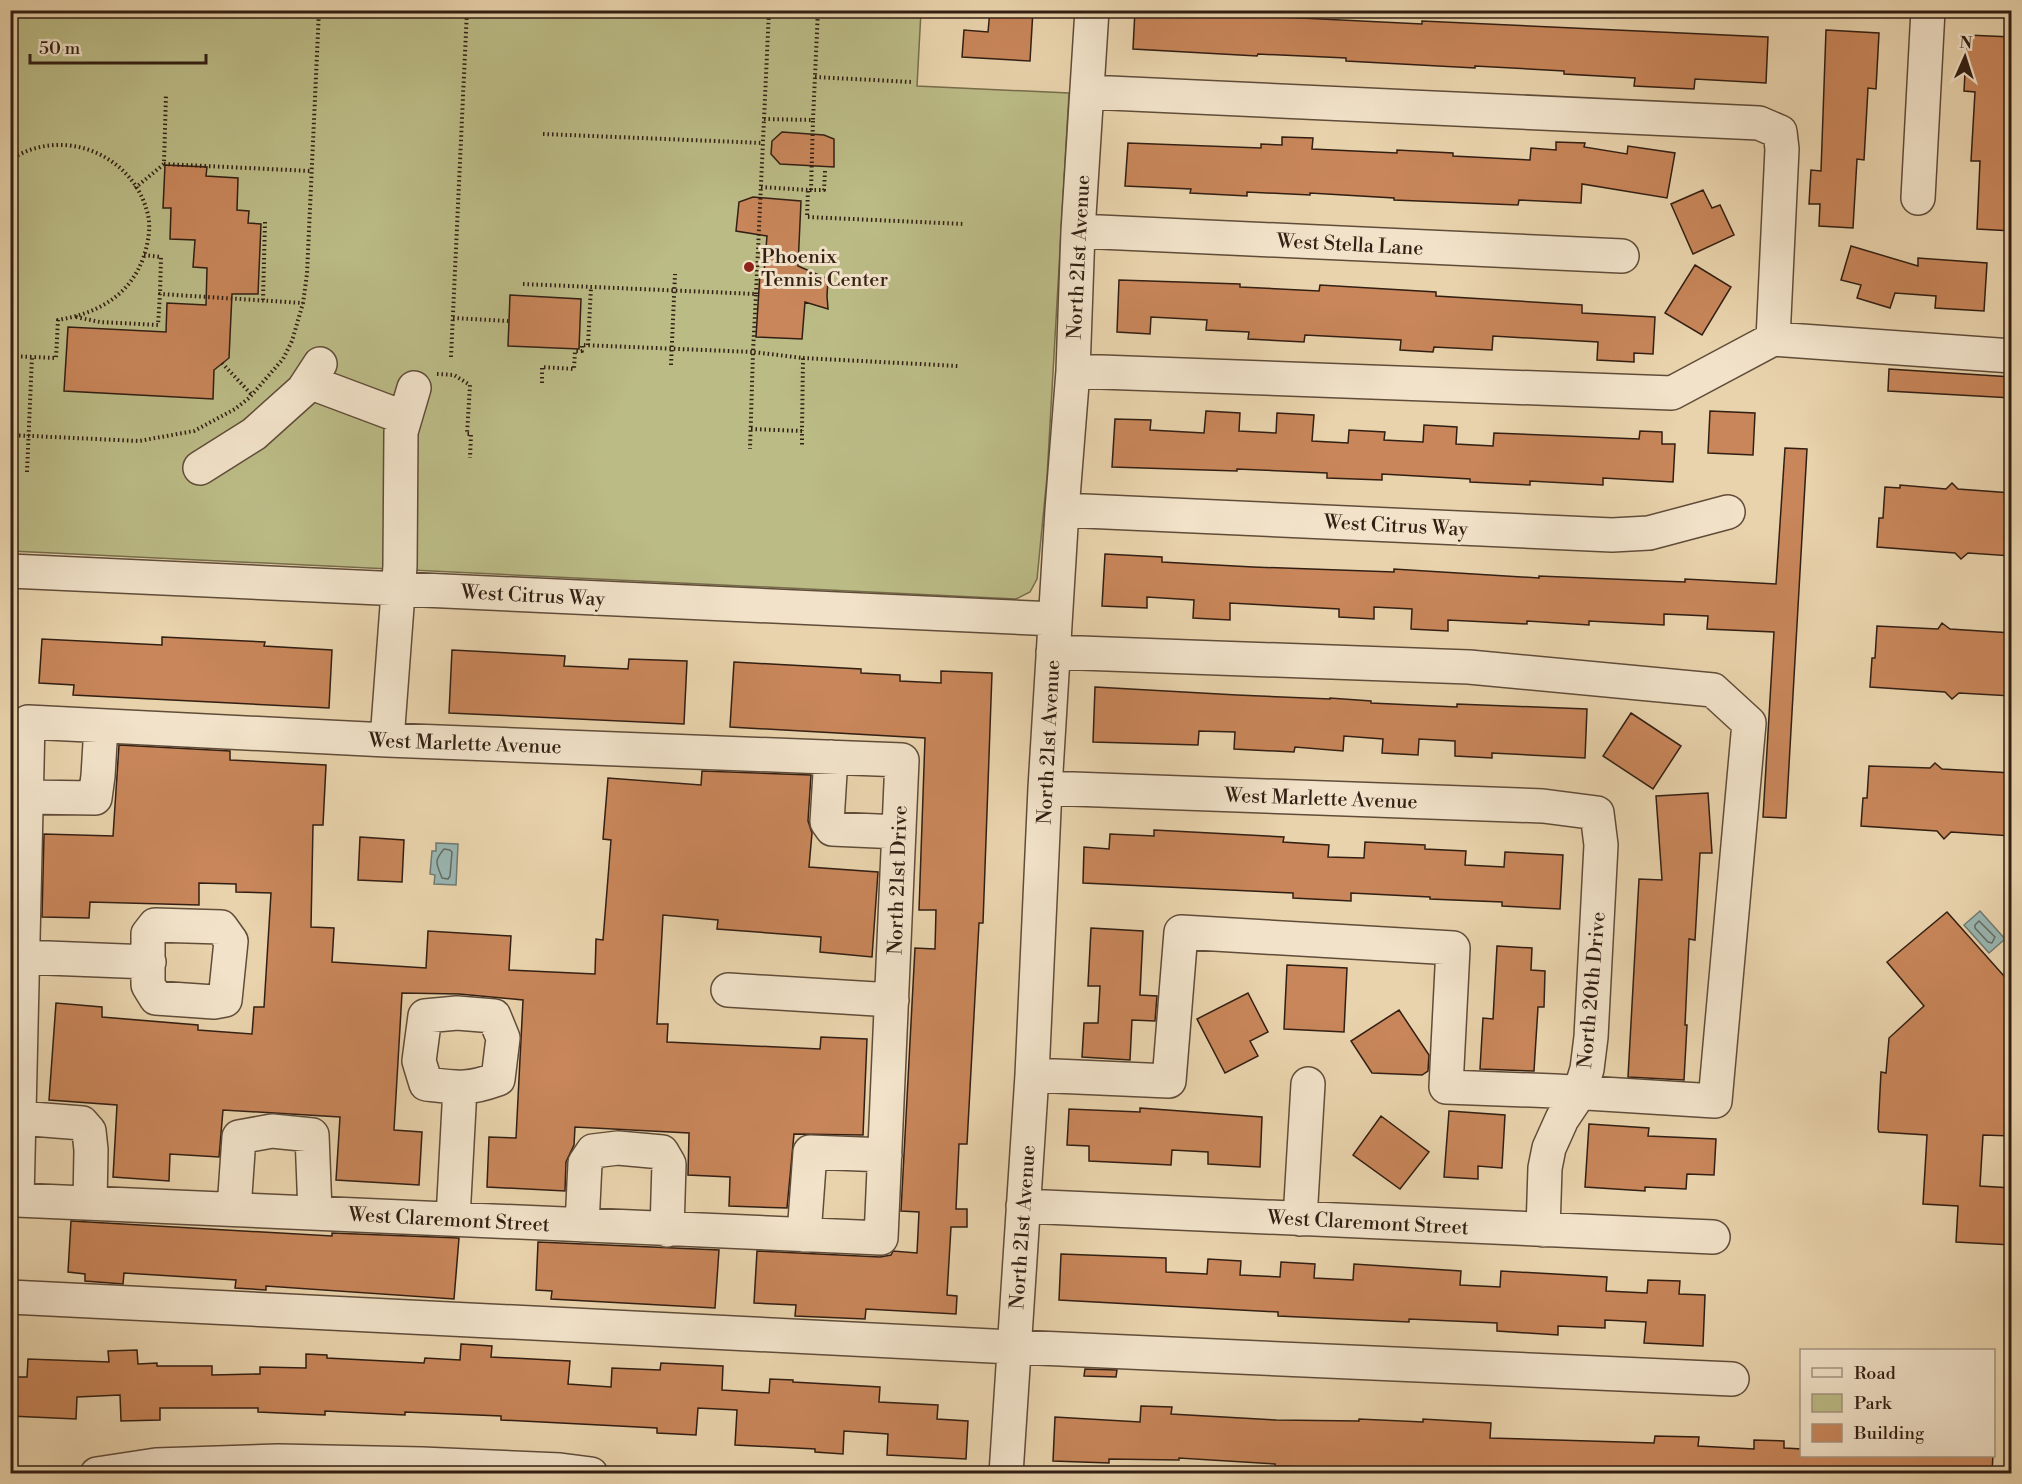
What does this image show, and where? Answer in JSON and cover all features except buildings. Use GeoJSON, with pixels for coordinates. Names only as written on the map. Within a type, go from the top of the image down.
{"type":"FeatureCollection","features":[{"type":"Feature","properties":{"kind":"street","name":"North 21st Avenue"},"geometry":{"type":"LineString","coordinates":[[1006,1473],[1032,1075],[1045,788],[1073,371],[1078,231],[1092,10]]}},
{"type":"Feature","properties":{"kind":"street"},"geometry":{"type":"LineString","coordinates":[[1918,198],[1928,10]]}},
{"type":"Feature","properties":{"kind":"street"},"geometry":{"type":"LineString","coordinates":[[1088,92],[1759,123],[1780,132],[1782,149],[1773,339]]}},
{"type":"Feature","properties":{"kind":"street","name":"West Stella Lane"},"geometry":{"type":"LineString","coordinates":[[1078,231],[1622,256]]}},
{"type":"Feature","properties":{"kind":"street"},"geometry":{"type":"LineString","coordinates":[[1073,371],[1672,393],[1773,339],[2012,356]]}},
{"type":"Feature","properties":{"kind":"street"},"geometry":{"type":"LineString","coordinates":[[200,468],[254,434],[303,390],[315,373],[418,394],[401,432],[399,589],[387,740]]}},
{"type":"Feature","properties":{"kind":"street","name":"West Citrus Way"},"geometry":{"type":"LineString","coordinates":[[1062,510],[1612,535],[1649,533],[1705,516],[1728,512]]}},
{"type":"Feature","properties":{"kind":"street","name":"West Citrus Way"},"geometry":{"type":"LineString","coordinates":[[10,571],[1055,619]]}},
{"type":"Feature","properties":{"kind":"street"},"geometry":{"type":"LineString","coordinates":[[1032,1075],[1169,1081],[1181,932],[1453,948],[1446,1087],[1580,1092],[1715,1101],[1749,723],[1713,690],[1469,667],[1053,652]]}},
{"type":"Feature","properties":{"kind":"street","name":"West Marlette Avenue"},"geometry":{"type":"LineString","coordinates":[[26,797],[28,722],[387,740],[902,760]]}},
{"type":"Feature","properties":{"kind":"street"},"geometry":{"type":"LineString","coordinates":[[90,1203],[89,1131],[82,1123],[19,1118],[22,957],[26,797],[95,798],[99,776],[101,726]]}},
{"type":"Feature","properties":{"kind":"street"},"geometry":{"type":"LineString","coordinates":[[831,757],[827,822],[832,829],[899,832]]}},
{"type":"Feature","properties":{"kind":"street","name":"North 21st Drive"},"geometry":{"type":"LineString","coordinates":[[881,1238],[902,760]]}},
{"type":"Feature","properties":{"kind":"street","name":"West Marlette Avenue"},"geometry":{"type":"LineString","coordinates":[[1045,788],[1543,806],[1597,813]]}},
{"type":"Feature","properties":{"kind":"street","name":"North 20th Drive"},"geometry":{"type":"LineString","coordinates":[[1543,1230],[1545,1168],[1549,1148],[1562,1119],[1580,1092],[1587,1069],[1591,1037],[1601,845],[1597,813]]}},
{"type":"Feature","properties":{"kind":"street"},"geometry":{"type":"LineString","coordinates":[[22,957],[149,962]]}},
{"type":"Feature","properties":{"kind":"street"},"geometry":{"type":"LineString","coordinates":[[728,990],[892,1000]]}},
{"type":"Feature","properties":{"kind":"street"},"geometry":{"type":"LineString","coordinates":[[1300,1219],[1308,1084]]}},
{"type":"Feature","properties":{"kind":"street"},"geometry":{"type":"LineString","coordinates":[[453,1218],[460,1088]]}},
{"type":"Feature","properties":{"kind":"street","name":"West Claremont Street"},"geometry":{"type":"LineString","coordinates":[[19,1118],[17,1200],[881,1238]]}},
{"type":"Feature","properties":{"kind":"street"},"geometry":{"type":"LineString","coordinates":[[234,1209],[239,1137],[272,1131],[312,1135],[315,1212]]}},
{"type":"Feature","properties":{"kind":"street"},"geometry":{"type":"LineString","coordinates":[[582,1225],[585,1163],[593,1151],[618,1148],[662,1152],[669,1164],[667,1230]]}},
{"type":"Feature","properties":{"kind":"street"},"geometry":{"type":"LineString","coordinates":[[804,1235],[810,1152],[885,1155]]}},
{"type":"Feature","properties":{"kind":"street","name":"West Claremont Street"},"geometry":{"type":"LineString","coordinates":[[1023,1206],[1713,1237]]}},
{"type":"Feature","properties":{"kind":"street"},"geometry":{"type":"LineString","coordinates":[[10,1298],[1732,1379]]}},
{"type":"Feature","properties":{"kind":"street"},"geometry":{"type":"LineString","coordinates":[[97,1473],[156,1465],[278,1461],[445,1465],[591,1473]]}},
{"type":"Feature","properties":{"kind":"path"},"geometry":{"type":"LineString","coordinates":[[10,435],[139,441],[194,431],[235,409],[252,395],[283,359],[292,341],[303,303],[307,274],[319,10]]}},
{"type":"Feature","properties":{"kind":"path"},"geometry":{"type":"LineString","coordinates":[[451,357],[467,10]]}},
{"type":"Feature","properties":{"kind":"path"},"geometry":{"type":"LineString","coordinates":[[750,448],[769,10]]}},
{"type":"Feature","properties":{"kind":"path"},"geometry":{"type":"LineString","coordinates":[[818,10],[807,217],[964,224]]}},
{"type":"Feature","properties":{"kind":"path"},"geometry":{"type":"LineString","coordinates":[[815,77],[912,82]]}},
{"type":"Feature","properties":{"kind":"path"},"geometry":{"type":"LineString","coordinates":[[164,164],[166,94]]}},
{"type":"Feature","properties":{"kind":"path"},"geometry":{"type":"LineString","coordinates":[[764,119],[813,120]]}},
{"type":"Feature","properties":{"kind":"path"},"geometry":{"type":"LineString","coordinates":[[543,134],[763,143]]}},
{"type":"Feature","properties":{"kind":"path"},"geometry":{"type":"LineString","coordinates":[[10,160],[41,146],[65,144],[81,146],[105,157],[117,166],[135,188],[148,216],[149,232],[144,255],[133,279],[119,296],[93,311],[58,320],[56,358],[10,356]]}},
{"type":"Feature","properties":{"kind":"path"},"geometry":{"type":"LineString","coordinates":[[135,188],[164,164],[311,171]]}},
{"type":"Feature","properties":{"kind":"path"},"geometry":{"type":"LineString","coordinates":[[761,187],[824,190],[825,171]]}},
{"type":"Feature","properties":{"kind":"path"},"geometry":{"type":"LineString","coordinates":[[263,300],[265,222]]}},
{"type":"Feature","properties":{"kind":"path"},"geometry":{"type":"LineString","coordinates":[[75,317],[100,322],[158,325],[161,257],[144,255]]}},
{"type":"Feature","properties":{"kind":"path"},"geometry":{"type":"LineString","coordinates":[[671,365],[675,274]]}},
{"type":"Feature","properties":{"kind":"path"},"geometry":{"type":"LineString","coordinates":[[523,284],[756,294]]}},
{"type":"Feature","properties":{"kind":"path"},"geometry":{"type":"LineString","coordinates":[[588,345],[591,287]]}},
{"type":"Feature","properties":{"kind":"path"},"geometry":{"type":"LineString","coordinates":[[160,294],[303,303]]}},
{"type":"Feature","properties":{"kind":"path"},"geometry":{"type":"LineString","coordinates":[[453,318],[509,321]]}},
{"type":"Feature","properties":{"kind":"path"},"geometry":{"type":"LineString","coordinates":[[542,383],[542,368],[574,369],[575,351],[582,351],[582,345],[753,352],[803,358],[958,366]]}},
{"type":"Feature","properties":{"kind":"path"},"geometry":{"type":"LineString","coordinates":[[27,472],[32,357]]}},
{"type":"Feature","properties":{"kind":"path"},"geometry":{"type":"LineString","coordinates":[[802,447],[803,358]]}},
{"type":"Feature","properties":{"kind":"path"},"geometry":{"type":"LineString","coordinates":[[222,363],[252,395]]}},
{"type":"Feature","properties":{"kind":"path"},"geometry":{"type":"LineString","coordinates":[[418,394],[454,375],[470,385],[467,434],[471,434],[470,458]]}},
{"type":"Feature","properties":{"kind":"path"},"geometry":{"type":"LineString","coordinates":[[751,429],[802,431]]}},
{"type":"Feature","properties":{"kind":"green space"},"geometry":{"type":"Polygon","coordinates":[[[11,11],[921,11],[917,86],[1069,93],[1047,477],[1037,579],[1030,592],[1016,599],[11,551],[11,11]]]}},
{"type":"Feature","properties":{"kind":"water"},"geometry":{"type":"Polygon","coordinates":[[[436,843],[458,844],[456,885],[434,884],[435,875],[430,874],[432,851],[436,851],[436,843]]]}},
{"type":"Feature","properties":{"kind":"water"},"geometry":{"type":"Polygon","coordinates":[[[1980,911],[2005,939],[1989,953],[1964,925],[1980,911]]]}},
{"type":"Feature","properties":{"kind":"place","name":"Phoenix Tennis Center"},"geometry":{"type":"Point","coordinates":[749,267]}}]}
